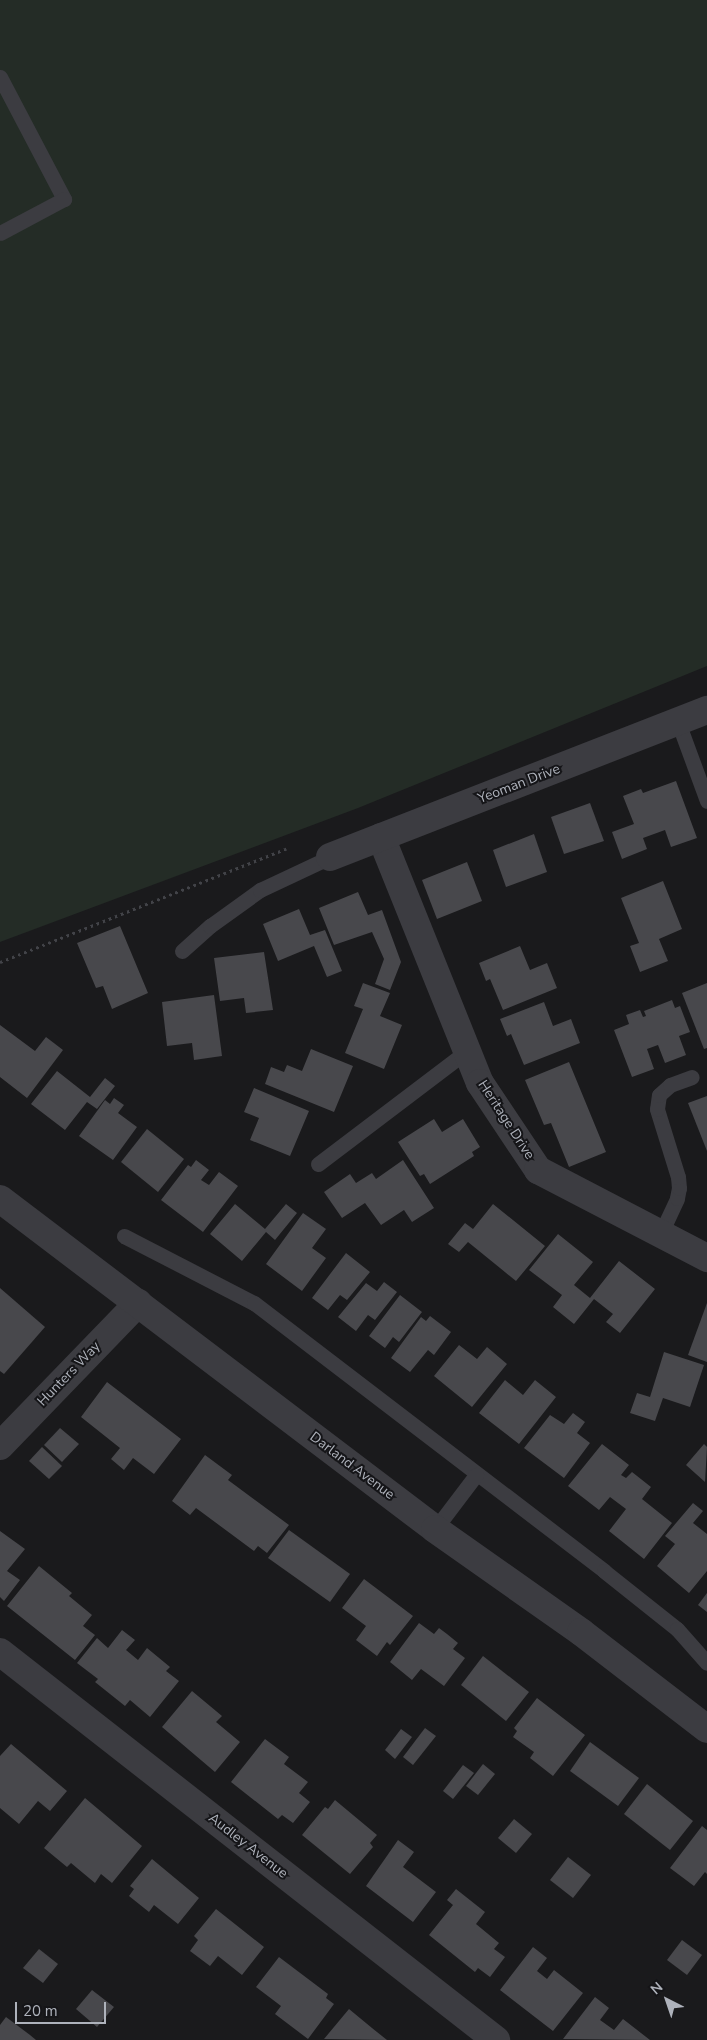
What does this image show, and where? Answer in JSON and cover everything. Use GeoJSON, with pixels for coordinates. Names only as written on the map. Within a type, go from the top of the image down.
{"type":"FeatureCollection","features":[{"type":"Feature","properties":{"kind":"street","name":"Yeoman Drive"},"geometry":{"type":"LineString","coordinates":[[330,858],[707,710]]}},
{"type":"Feature","properties":{"kind":"street","name":"Heritage Drive"},"geometry":{"type":"LineString","coordinates":[[381,838],[480,1083],[538,1170],[707,1258]]}},
{"type":"Feature","properties":{"kind":"street","name":"Darland Avenue"},"geometry":{"type":"LineString","coordinates":[[0,1199],[435,1529],[581,1632],[707,1729]]}},
{"type":"Feature","properties":{"kind":"street","name":"Hunters Way"},"geometry":{"type":"LineString","coordinates":[[0,1446],[138,1303]]}},
{"type":"Feature","properties":{"kind":"street","name":"Audley Avenue"},"geometry":{"type":"LineString","coordinates":[[0,1652],[496,2040]]}},
{"type":"Feature","properties":{"kind":"lane"},"geometry":{"type":"LineString","coordinates":[[0,77],[64,199],[0,234]]}},
{"type":"Feature","properties":{"kind":"lane"},"geometry":{"type":"LineString","coordinates":[[678,722],[707,801]]}},
{"type":"Feature","properties":{"kind":"lane"},"geometry":{"type":"LineString","coordinates":[[182,951],[210,926],[260,890],[330,858]]}},
{"type":"Feature","properties":{"kind":"lane"},"geometry":{"type":"LineString","coordinates":[[318,1164],[467,1051]]}},
{"type":"Feature","properties":{"kind":"lane"},"geometry":{"type":"LineString","coordinates":[[661,1233],[677,1198],[678,1177],[657,1109],[660,1095],[670,1085],[692,1077]]}},
{"type":"Feature","properties":{"kind":"lane"},"geometry":{"type":"LineString","coordinates":[[124,1236],[254,1303],[476,1475],[604,1571],[669,1623],[707,1663]]}},
{"type":"Feature","properties":{"kind":"lane"},"geometry":{"type":"LineString","coordinates":[[435,1529],[476,1475]]}},
{"type":"Feature","properties":{"kind":"path"},"geometry":{"type":"LineString","coordinates":[[0,962],[293,847]]}},
{"type":"Feature","properties":{"kind":"shaded area"},"geometry":{"type":"Polygon","coordinates":[[[0,0],[707,0],[707,666],[358,808],[0,942],[0,0]]]}},
{"type":"Feature","properties":{"kind":"building"},"geometry":{"type":"Polygon","coordinates":[[[676,781],[697,838],[671,847],[665,830],[643,838],[647,849],[622,859],[612,832],[634,824],[623,796],[641,789],[643,793],[676,781]]]}},
{"type":"Feature","properties":{"kind":"building"},"geometry":{"type":"Polygon","coordinates":[[[590,803],[604,841],[564,854],[551,817],[590,803]]]}},
{"type":"Feature","properties":{"kind":"building"},"geometry":{"type":"Polygon","coordinates":[[[534,834],[547,872],[506,887],[493,850],[534,834]]]}},
{"type":"Feature","properties":{"kind":"building"},"geometry":{"type":"Polygon","coordinates":[[[467,862],[482,901],[437,919],[422,880],[467,862]]]}},
{"type":"Feature","properties":{"kind":"building"},"geometry":{"type":"Polygon","coordinates":[[[663,881],[682,929],[659,939],[668,961],[640,972],[630,946],[639,943],[621,898],[663,881]]]}},
{"type":"Feature","properties":{"kind":"building"},"geometry":{"type":"Polygon","coordinates":[[[358,892],[368,915],[382,910],[401,962],[390,990],[375,984],[384,959],[372,932],[334,945],[319,908],[358,892]]]}},
{"type":"Feature","properties":{"kind":"building"},"geometry":{"type":"Polygon","coordinates":[[[299,909],[310,935],[325,930],[342,971],[327,977],[314,946],[278,961],[263,924],[299,909]]]}},
{"type":"Feature","properties":{"kind":"building"},"geometry":{"type":"Polygon","coordinates":[[[120,926],[148,993],[112,1009],[103,986],[96,988],[77,943],[120,926]]]}},
{"type":"Feature","properties":{"kind":"building"},"geometry":{"type":"Polygon","coordinates":[[[520,946],[530,970],[547,963],[557,988],[503,1010],[490,979],[486,981],[479,963],[520,946]]]}},
{"type":"Feature","properties":{"kind":"building"},"geometry":{"type":"Polygon","coordinates":[[[264,952],[273,1010],[246,1013],[244,998],[220,1001],[214,958],[264,952]]]}},
{"type":"Feature","properties":{"kind":"building"},"geometry":{"type":"Polygon","coordinates":[[[363,983],[390,993],[380,1016],[402,1025],[384,1069],[345,1053],[363,1009],[354,1006],[363,983]]]}},
{"type":"Feature","properties":{"kind":"building"},"geometry":{"type":"Polygon","coordinates":[[[707,983],[707,1048],[704,1049],[682,993],[707,983]]]}},
{"type":"Feature","properties":{"kind":"building"},"geometry":{"type":"Polygon","coordinates":[[[214,995],[222,1056],[194,1060],[192,1043],[167,1046],[162,1002],[214,995]]]}},
{"type":"Feature","properties":{"kind":"building"},"geometry":{"type":"Polygon","coordinates":[[[672,1000],[675,1008],[680,1006],[690,1032],[679,1036],[686,1055],[665,1063],[658,1045],[647,1049],[654,1069],[632,1077],[614,1030],[629,1024],[626,1015],[640,1010],[643,1017],[646,1016],[644,1011],[672,1000]]]}},
{"type":"Feature","properties":{"kind":"building"},"geometry":{"type":"Polygon","coordinates":[[[544,1002],[553,1026],[571,1019],[580,1043],[524,1065],[511,1034],[507,1036],[500,1019],[544,1002]]]}},
{"type":"Feature","properties":{"kind":"building"},"geometry":{"type":"Polygon","coordinates":[[[0,1025],[35,1051],[46,1037],[63,1050],[27,1098],[0,1077],[0,1025]]]}},
{"type":"Feature","properties":{"kind":"building"},"geometry":{"type":"Polygon","coordinates":[[[311,1049],[353,1066],[334,1112],[265,1084],[271,1067],[284,1072],[287,1065],[302,1071],[311,1049]]]}},
{"type":"Feature","properties":{"kind":"building"},"geometry":{"type":"Polygon","coordinates":[[[569,1062],[606,1152],[569,1167],[551,1123],[544,1125],[525,1080],[569,1062]]]}},
{"type":"Feature","properties":{"kind":"building"},"geometry":{"type":"Polygon","coordinates":[[[57,1071],[90,1097],[105,1078],[115,1086],[97,1109],[87,1102],[65,1130],[31,1104],[57,1071]]]}},
{"type":"Feature","properties":{"kind":"building"},"geometry":{"type":"Polygon","coordinates":[[[254,1088],[309,1111],[290,1156],[250,1140],[259,1118],[244,1112],[254,1088]]]}},
{"type":"Feature","properties":{"kind":"building"},"geometry":{"type":"Polygon","coordinates":[[[707,1096],[707,1151],[688,1103],[707,1096]]]}},
{"type":"Feature","properties":{"kind":"building"},"geometry":{"type":"Polygon","coordinates":[[[114,1098],[124,1105],[118,1113],[137,1127],[113,1160],[79,1136],[105,1100],[110,1104],[114,1098]]]}},
{"type":"Feature","properties":{"kind":"building"},"geometry":{"type":"Polygon","coordinates":[[[434,1119],[442,1132],[463,1119],[480,1147],[472,1152],[474,1156],[430,1184],[424,1174],[420,1176],[398,1142],[434,1119]]]}},
{"type":"Feature","properties":{"kind":"building"},"geometry":{"type":"Polygon","coordinates":[[[147,1129],[184,1159],[158,1192],[121,1162],[147,1129]]]}},
{"type":"Feature","properties":{"kind":"building"},"geometry":{"type":"Polygon","coordinates":[[[196,1160],[209,1170],[201,1180],[209,1185],[219,1172],[238,1186],[203,1232],[161,1200],[188,1165],[191,1167],[196,1160]]]}},
{"type":"Feature","properties":{"kind":"building"},"geometry":{"type":"Polygon","coordinates":[[[403,1160],[434,1208],[412,1222],[404,1210],[381,1225],[365,1203],[342,1218],[324,1192],[350,1174],[356,1183],[372,1173],[376,1179],[403,1160]]]}},
{"type":"Feature","properties":{"kind":"building"},"geometry":{"type":"Polygon","coordinates":[[[235,1204],[265,1229],[286,1204],[297,1213],[275,1240],[266,1232],[242,1261],[210,1234],[235,1204]]]}},
{"type":"Feature","properties":{"kind":"building"},"geometry":{"type":"Polygon","coordinates":[[[493,1204],[545,1246],[516,1281],[468,1242],[459,1252],[448,1244],[465,1223],[473,1229],[493,1204]]]}},
{"type":"Feature","properties":{"kind":"building"},"geometry":{"type":"Polygon","coordinates":[[[303,1213],[326,1229],[312,1248],[326,1258],[302,1291],[266,1264],[303,1213]]]}},
{"type":"Feature","properties":{"kind":"building"},"geometry":{"type":"Polygon","coordinates":[[[558,1234],[593,1262],[574,1285],[590,1298],[619,1261],[655,1289],[620,1333],[606,1322],[613,1314],[594,1299],[574,1324],[553,1307],[562,1295],[529,1270],[558,1234]]]}},
{"type":"Feature","properties":{"kind":"building"},"geometry":{"type":"Polygon","coordinates":[[[346,1253],[370,1272],[347,1300],[340,1295],[328,1310],[312,1298],[346,1253]]]}},
{"type":"Feature","properties":{"kind":"building"},"geometry":{"type":"Polygon","coordinates":[[[384,1282],[397,1292],[375,1320],[368,1315],[356,1331],[338,1317],[366,1283],[377,1291],[384,1282]]]}},
{"type":"Feature","properties":{"kind":"building"},"geometry":{"type":"Polygon","coordinates":[[[0,1288],[45,1327],[4,1374],[0,1371],[0,1288]]]}},
{"type":"Feature","properties":{"kind":"building"},"geometry":{"type":"Polygon","coordinates":[[[400,1295],[422,1312],[399,1342],[393,1337],[385,1348],[369,1336],[400,1295]]]}},
{"type":"Feature","properties":{"kind":"building"},"geometry":{"type":"Polygon","coordinates":[[[707,1303],[707,1362],[688,1355],[707,1303]]]}},
{"type":"Feature","properties":{"kind":"building"},"geometry":{"type":"Polygon","coordinates":[[[430,1316],[451,1332],[434,1355],[428,1350],[410,1372],[391,1358],[421,1317],[426,1321],[430,1316]]]}},
{"type":"Feature","properties":{"kind":"building"},"geometry":{"type":"Polygon","coordinates":[[[459,1345],[477,1359],[487,1347],[507,1364],[472,1407],[434,1376],[459,1345]]]}},
{"type":"Feature","properties":{"kind":"building"},"geometry":{"type":"Polygon","coordinates":[[[664,1352],[704,1365],[690,1407],[663,1398],[655,1421],[630,1413],[637,1393],[650,1397],[664,1352]]]}},
{"type":"Feature","properties":{"kind":"building"},"geometry":{"type":"Polygon","coordinates":[[[505,1380],[523,1395],[535,1380],[556,1397],[519,1444],[479,1413],[505,1380]]]}},
{"type":"Feature","properties":{"kind":"building"},"geometry":{"type":"Polygon","coordinates":[[[107,1382],[181,1439],[154,1474],[133,1458],[124,1470],[111,1459],[120,1448],[81,1417],[107,1382]]]}},
{"type":"Feature","properties":{"kind":"building"},"geometry":{"type":"Polygon","coordinates":[[[573,1413],[585,1422],[577,1433],[590,1443],[564,1478],[524,1448],[550,1415],[564,1424],[573,1413]]]}},
{"type":"Feature","properties":{"kind":"building"},"geometry":{"type":"Polygon","coordinates":[[[60,1428],[79,1444],[62,1462],[44,1445],[60,1428]]]}},
{"type":"Feature","properties":{"kind":"building"},"geometry":{"type":"Polygon","coordinates":[[[602,1444],[629,1465],[621,1475],[626,1478],[632,1472],[651,1487],[642,1499],[672,1523],[644,1559],[609,1531],[626,1509],[610,1497],[599,1510],[568,1486],[602,1444]]]}},
{"type":"Feature","properties":{"kind":"building"},"geometry":{"type":"Polygon","coordinates":[[[704,1444],[707,1447],[705,1482],[686,1465],[704,1444]]]}},
{"type":"Feature","properties":{"kind":"building"},"geometry":{"type":"Polygon","coordinates":[[[42,1447],[62,1466],[49,1479],[29,1461],[42,1447]]]}},
{"type":"Feature","properties":{"kind":"building"},"geometry":{"type":"Polygon","coordinates":[[[205,1455],[232,1475],[228,1480],[289,1525],[267,1553],[258,1546],[254,1551],[196,1508],[190,1515],[172,1501],[205,1455]]]}},
{"type":"Feature","properties":{"kind":"building"},"geometry":{"type":"Polygon","coordinates":[[[693,1503],[703,1511],[693,1523],[707,1534],[707,1571],[689,1593],[657,1566],[675,1544],[665,1536],[693,1503]]]}},
{"type":"Feature","properties":{"kind":"building"},"geometry":{"type":"Polygon","coordinates":[[[289,1530],[350,1574],[330,1602],[268,1558],[289,1530]]]}},
{"type":"Feature","properties":{"kind":"building"},"geometry":{"type":"Polygon","coordinates":[[[0,1531],[25,1549],[7,1571],[20,1580],[4,1601],[0,1597],[0,1531]]]}},
{"type":"Feature","properties":{"kind":"building"},"geometry":{"type":"Polygon","coordinates":[[[39,1566],[72,1593],[69,1596],[92,1615],[83,1626],[95,1635],[75,1660],[7,1606],[39,1566]]]}},
{"type":"Feature","properties":{"kind":"building"},"geometry":{"type":"Polygon","coordinates":[[[364,1579],[413,1616],[390,1645],[387,1642],[377,1656],[356,1640],[366,1626],[342,1608],[364,1579]]]}},
{"type":"Feature","properties":{"kind":"building"},"geometry":{"type":"Polygon","coordinates":[[[707,1593],[707,1612],[698,1605],[707,1593]]]}},
{"type":"Feature","properties":{"kind":"building"},"geometry":{"type":"Polygon","coordinates":[[[419,1623],[434,1634],[439,1628],[447,1634],[458,1643],[453,1649],[465,1658],[444,1686],[421,1669],[412,1680],[390,1662],[419,1623]]]}},
{"type":"Feature","properties":{"kind":"building"},"geometry":{"type":"Polygon","coordinates":[[[122,1630],[135,1640],[126,1650],[138,1660],[147,1648],[170,1667],[166,1671],[179,1681],[150,1717],[130,1700],[125,1706],[95,1682],[98,1679],[77,1663],[97,1638],[108,1648],[122,1630]]]}},
{"type":"Feature","properties":{"kind":"building"},"geometry":{"type":"Polygon","coordinates":[[[483,1656],[529,1692],[506,1721],[461,1685],[483,1656]]]}},
{"type":"Feature","properties":{"kind":"building"},"geometry":{"type":"Polygon","coordinates":[[[192,1691],[222,1716],[216,1722],[240,1742],[215,1772],[162,1727],[192,1691]]]}},
{"type":"Feature","properties":{"kind":"building"},"geometry":{"type":"Polygon","coordinates":[[[537,1698],[585,1735],[553,1776],[530,1758],[534,1752],[513,1737],[517,1731],[514,1728],[537,1698]]]}},
{"type":"Feature","properties":{"kind":"building"},"geometry":{"type":"Polygon","coordinates":[[[425,1728],[436,1736],[413,1765],[403,1757],[425,1728]]]}},
{"type":"Feature","properties":{"kind":"building"},"geometry":{"type":"Polygon","coordinates":[[[401,1729],[412,1737],[395,1759],[385,1750],[401,1729]]]}},
{"type":"Feature","properties":{"kind":"building"},"geometry":{"type":"Polygon","coordinates":[[[265,1739],[289,1757],[284,1764],[308,1782],[299,1793],[310,1802],[293,1823],[282,1815],[278,1819],[231,1782],[265,1739]]]}},
{"type":"Feature","properties":{"kind":"building"},"geometry":{"type":"Polygon","coordinates":[[[590,1742],[639,1778],[618,1806],[570,1771],[590,1742]]]}},
{"type":"Feature","properties":{"kind":"building"},"geometry":{"type":"Polygon","coordinates":[[[11,1744],[67,1791],[50,1811],[38,1801],[19,1824],[0,1808],[0,1756],[11,1744]]]}},
{"type":"Feature","properties":{"kind":"building"},"geometry":{"type":"Polygon","coordinates":[[[483,1764],[495,1774],[478,1795],[466,1786],[483,1764]]]}},
{"type":"Feature","properties":{"kind":"building"},"geometry":{"type":"Polygon","coordinates":[[[463,1765],[474,1773],[453,1799],[443,1791],[463,1765]]]}},
{"type":"Feature","properties":{"kind":"building"},"geometry":{"type":"Polygon","coordinates":[[[647,1784],[693,1821],[670,1850],[624,1814],[647,1784]]]}},
{"type":"Feature","properties":{"kind":"building"},"geometry":{"type":"Polygon","coordinates":[[[85,1798],[142,1846],[112,1883],[101,1874],[95,1883],[71,1863],[67,1867],[44,1848],[85,1798]]]}},
{"type":"Feature","properties":{"kind":"building"},"geometry":{"type":"Polygon","coordinates":[[[335,1800],[377,1835],[370,1843],[373,1847],[350,1874],[302,1835],[325,1807],[328,1809],[335,1800]]]}},
{"type":"Feature","properties":{"kind":"building"},"geometry":{"type":"Polygon","coordinates":[[[514,1819],[532,1834],[516,1853],[498,1838],[514,1819]]]}},
{"type":"Feature","properties":{"kind":"building"},"geometry":{"type":"Polygon","coordinates":[[[702,1826],[707,1830],[707,1874],[705,1872],[694,1886],[670,1868],[702,1826]]]}},
{"type":"Feature","properties":{"kind":"building"},"geometry":{"type":"Polygon","coordinates":[[[398,1840],[414,1852],[403,1867],[436,1892],[413,1922],[366,1886],[398,1840]]]}},
{"type":"Feature","properties":{"kind":"building"},"geometry":{"type":"Polygon","coordinates":[[[568,1857],[591,1875],[573,1898],[550,1880],[568,1857]]]}},
{"type":"Feature","properties":{"kind":"building"},"geometry":{"type":"Polygon","coordinates":[[[152,1859],[199,1898],[178,1924],[154,1905],[149,1912],[129,1896],[134,1889],[130,1886],[152,1859]]]}},
{"type":"Feature","properties":{"kind":"building"},"geometry":{"type":"Polygon","coordinates":[[[456,1889],[485,1912],[476,1924],[499,1943],[494,1949],[505,1957],[490,1977],[478,1968],[475,1972],[429,1935],[453,1905],[447,1900],[456,1889]]]}},
{"type":"Feature","properties":{"kind":"building"},"geometry":{"type":"Polygon","coordinates":[[[216,1909],[264,1947],[242,1975],[218,1956],[210,1966],[190,1951],[198,1940],[194,1936],[216,1909]]]}},
{"type":"Feature","properties":{"kind":"building"},"geometry":{"type":"Polygon","coordinates":[[[682,1940],[702,1955],[687,1975],[667,1960],[682,1940]]]}},
{"type":"Feature","properties":{"kind":"building"},"geometry":{"type":"Polygon","coordinates":[[[533,1947],[547,1958],[537,1971],[547,1979],[554,1970],[583,1993],[553,2031],[500,1990],[533,1947]]]}},
{"type":"Feature","properties":{"kind":"building"},"geometry":{"type":"Polygon","coordinates":[[[39,1949],[58,1964],[43,1983],[23,1968],[39,1949]]]}},
{"type":"Feature","properties":{"kind":"building"},"geometry":{"type":"Polygon","coordinates":[[[279,1957],[328,1994],[326,1998],[334,2004],[308,2039],[275,2014],[281,2006],[256,1987],[279,1957]]]}},
{"type":"Feature","properties":{"kind":"building"},"geometry":{"type":"Polygon","coordinates":[[[92,1990],[114,2007],[97,2027],[76,2009],[92,1990]]]}},
{"type":"Feature","properties":{"kind":"building"},"geometry":{"type":"Polygon","coordinates":[[[595,1997],[609,2008],[600,2020],[614,2030],[623,2019],[650,2040],[563,2039],[595,1997]]]}},
{"type":"Feature","properties":{"kind":"building"},"geometry":{"type":"Polygon","coordinates":[[[349,2009],[372,2028],[387,2040],[324,2039],[349,2009]]]}},
{"type":"Feature","properties":{"kind":"building"},"geometry":{"type":"Polygon","coordinates":[[[6,2017],[36,2040],[0,2040],[0,2025],[6,2017]]]}}]}
